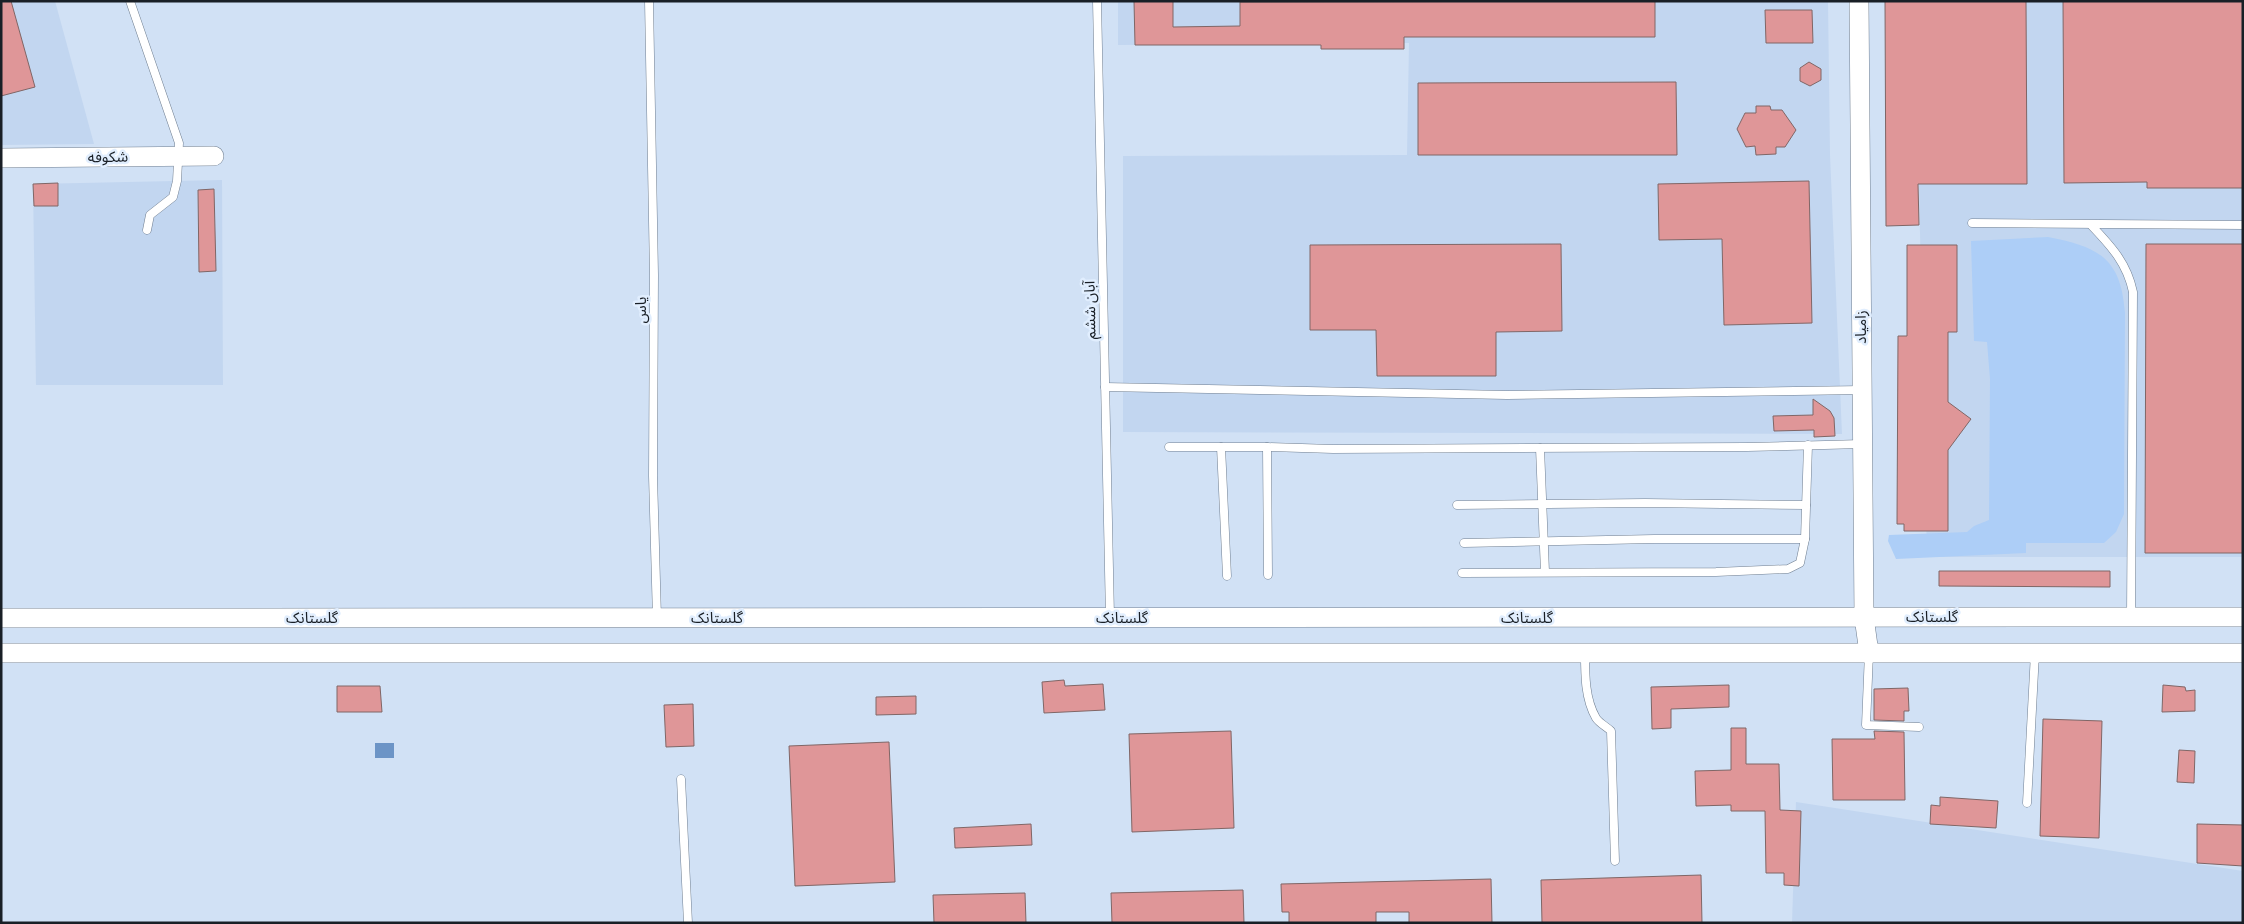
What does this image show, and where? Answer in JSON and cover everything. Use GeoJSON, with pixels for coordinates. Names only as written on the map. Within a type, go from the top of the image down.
{"type":"FeatureCollection","features":[{"type":"Feature","properties":{"kind":"street","name":"زامیاد"},"geometry":{"type":"LineString","coordinates":[[1859,1],[1864,618],[1868,653]]}},
{"type":"Feature","properties":{"kind":"street","name":"شکوفه"},"geometry":{"type":"LineString","coordinates":[[1,158],[214,156]]}},
{"type":"Feature","properties":{"kind":"street","name":"گلستانک"},"geometry":{"type":"LineString","coordinates":[[1,618],[2243,617]]}},
{"type":"Feature","properties":{"kind":"street"},"geometry":{"type":"LineString","coordinates":[[1,653],[2243,653]]}},
{"type":"Feature","properties":{"kind":"lane"},"geometry":{"type":"LineString","coordinates":[[130,1],[178,143],[176,156],[177,181],[173,197],[150,215],[147,230]]}},
{"type":"Feature","properties":{"kind":"lane","name":"یاس"},"geometry":{"type":"LineString","coordinates":[[649,1],[654,275],[653,476],[657,618]]}},
{"type":"Feature","properties":{"kind":"lane","name":"آبان ششم"},"geometry":{"type":"LineString","coordinates":[[1097,1],[1110,618]]}},
{"type":"Feature","properties":{"kind":"lane"},"geometry":{"type":"LineString","coordinates":[[1972,223],[2243,225]]}},
{"type":"Feature","properties":{"kind":"lane"},"geometry":{"type":"LineString","coordinates":[[2091,225],[2116,251],[2130,277],[2133,292],[2132,617]]}},
{"type":"Feature","properties":{"kind":"lane"},"geometry":{"type":"LineString","coordinates":[[1105,387],[1507,395],[1862,390]]}},
{"type":"Feature","properties":{"kind":"lane"},"geometry":{"type":"LineString","coordinates":[[1169,447],[1333,449],[1862,444]]}},
{"type":"Feature","properties":{"kind":"lane"},"geometry":{"type":"LineString","coordinates":[[1462,573],[1716,572],[1788,569],[1800,563],[1805,539],[1808,445]]}},
{"type":"Feature","properties":{"kind":"lane"},"geometry":{"type":"LineString","coordinates":[[1221,447],[1227,576]]}},
{"type":"Feature","properties":{"kind":"lane"},"geometry":{"type":"LineString","coordinates":[[1267,447],[1268,575]]}},
{"type":"Feature","properties":{"kind":"lane"},"geometry":{"type":"LineString","coordinates":[[1540,448],[1544,572]]}},
{"type":"Feature","properties":{"kind":"lane"},"geometry":{"type":"LineString","coordinates":[[1457,505],[1806,504]]}},
{"type":"Feature","properties":{"kind":"lane"},"geometry":{"type":"LineString","coordinates":[[1464,543],[1544,543],[1654,539],[1805,539]]}},
{"type":"Feature","properties":{"kind":"lane"},"geometry":{"type":"LineString","coordinates":[[1584,653],[1585,677],[1589,698],[1597,720],[1612,731],[1616,861]]}},
{"type":"Feature","properties":{"kind":"lane"},"geometry":{"type":"LineString","coordinates":[[1868,653],[1866,725],[1918,727]]}},
{"type":"Feature","properties":{"kind":"lane"},"geometry":{"type":"LineString","coordinates":[[2027,803],[2035,653]]}},
{"type":"Feature","properties":{"kind":"lane"},"geometry":{"type":"LineString","coordinates":[[681,779],[688,923]]}},
{"type":"Feature","properties":{"kind":"shaded area"},"geometry":{"type":"Polygon","coordinates":[[[1,1],[55,1],[94,144],[1,145],[1,1]]]}},
{"type":"Feature","properties":{"kind":"shaded area"},"geometry":{"type":"Polygon","coordinates":[[[1118,1],[1828,1],[1830,155],[1842,434],[1123,432],[1123,156],[1407,155],[1409,43],[1118,45],[1118,1]]]}},
{"type":"Feature","properties":{"kind":"shaded area"},"geometry":{"type":"Polygon","coordinates":[[[1915,1],[2243,1],[2243,557],[1927,557],[1915,1]]]}},
{"type":"Feature","properties":{"kind":"shaded area"},"geometry":{"type":"Polygon","coordinates":[[[222,180],[223,385],[36,385],[33,184],[222,180]]]}},
{"type":"Feature","properties":{"kind":"shaded area"},"geometry":{"type":"Polygon","coordinates":[[[2048,237],[2081,245],[2104,258],[2112,267],[2123,294],[2125,313],[2124,514],[2116,532],[2104,543],[2026,543],[2026,553],[1896,559],[1888,541],[1889,535],[1967,532],[1974,526],[1989,520],[1990,379],[1987,342],[1974,341],[1971,241],[2048,237]]]}},
{"type":"Feature","properties":{"kind":"shaded area"},"geometry":{"type":"Polygon","coordinates":[[[375,743],[394,743],[394,758],[375,758],[375,743]]]}},
{"type":"Feature","properties":{"kind":"shaded area"},"geometry":{"type":"Polygon","coordinates":[[[1796,802],[2243,871],[2243,923],[1792,923],[1796,802]]]}},
{"type":"Feature","properties":{"kind":"building"},"geometry":{"type":"Polygon","coordinates":[[[1,1],[11,1],[35,87],[1,96],[1,1]]]}},
{"type":"Feature","properties":{"kind":"building"},"geometry":{"type":"Polygon","coordinates":[[[1134,1],[1173,1],[1173,27],[1240,26],[1240,2],[1655,1],[1655,37],[1404,37],[1404,49],[1321,49],[1321,45],[1135,45],[1134,1]]]}},
{"type":"Feature","properties":{"kind":"building"},"geometry":{"type":"Polygon","coordinates":[[[1885,1],[2026,1],[2027,184],[1918,184],[1919,225],[1886,226],[1885,1]]]}},
{"type":"Feature","properties":{"kind":"building"},"geometry":{"type":"Polygon","coordinates":[[[2063,1],[2243,1],[2243,188],[2147,188],[2147,182],[2064,183],[2063,1]]]}},
{"type":"Feature","properties":{"kind":"building"},"geometry":{"type":"Polygon","coordinates":[[[1765,10],[1812,10],[1813,43],[1766,43],[1765,10]]]}},
{"type":"Feature","properties":{"kind":"building"},"geometry":{"type":"Polygon","coordinates":[[[1809,62],[1821,69],[1821,80],[1810,86],[1800,81],[1800,68],[1809,62]]]}},
{"type":"Feature","properties":{"kind":"building"},"geometry":{"type":"Polygon","coordinates":[[[1676,82],[1677,155],[1418,155],[1418,83],[1676,82]]]}},
{"type":"Feature","properties":{"kind":"building"},"geometry":{"type":"Polygon","coordinates":[[[1756,106],[1770,106],[1771,110],[1782,110],[1796,130],[1785,147],[1776,147],[1776,154],[1756,155],[1755,146],[1746,147],[1737,129],[1745,113],[1756,113],[1756,106]]]}},
{"type":"Feature","properties":{"kind":"building"},"geometry":{"type":"Polygon","coordinates":[[[1809,181],[1812,323],[1724,325],[1722,239],[1659,240],[1658,184],[1809,181]]]}},
{"type":"Feature","properties":{"kind":"building"},"geometry":{"type":"Polygon","coordinates":[[[58,183],[58,206],[34,206],[33,184],[58,183]]]}},
{"type":"Feature","properties":{"kind":"building"},"geometry":{"type":"Polygon","coordinates":[[[214,189],[216,271],[199,272],[198,190],[214,189]]]}},
{"type":"Feature","properties":{"kind":"building"},"geometry":{"type":"Polygon","coordinates":[[[1561,244],[1562,331],[1496,332],[1496,376],[1377,376],[1376,330],[1310,330],[1310,245],[1561,244]]]}},
{"type":"Feature","properties":{"kind":"building"},"geometry":{"type":"Polygon","coordinates":[[[2146,244],[2243,244],[2243,553],[2145,553],[2146,244]]]}},
{"type":"Feature","properties":{"kind":"building"},"geometry":{"type":"Polygon","coordinates":[[[1907,245],[1957,245],[1957,332],[1948,332],[1948,402],[1971,419],[1948,450],[1948,531],[1904,531],[1904,524],[1897,524],[1898,336],[1907,336],[1907,245]]]}},
{"type":"Feature","properties":{"kind":"building"},"geometry":{"type":"Polygon","coordinates":[[[1813,399],[1830,411],[1834,418],[1835,436],[1814,437],[1814,430],[1774,431],[1773,416],[1813,415],[1813,399]]]}},
{"type":"Feature","properties":{"kind":"building"},"geometry":{"type":"Polygon","coordinates":[[[1939,571],[2110,571],[2110,587],[1939,586],[1939,571]]]}},
{"type":"Feature","properties":{"kind":"building"},"geometry":{"type":"Polygon","coordinates":[[[1064,680],[1065,686],[1103,684],[1105,710],[1044,713],[1042,682],[1064,680]]]}},
{"type":"Feature","properties":{"kind":"building"},"geometry":{"type":"Polygon","coordinates":[[[1729,685],[1729,707],[1671,709],[1671,728],[1652,729],[1651,687],[1729,685]]]}},
{"type":"Feature","properties":{"kind":"building"},"geometry":{"type":"Polygon","coordinates":[[[2163,685],[2185,687],[2186,691],[2195,690],[2195,711],[2162,712],[2163,685]]]}},
{"type":"Feature","properties":{"kind":"building"},"geometry":{"type":"Polygon","coordinates":[[[337,686],[380,686],[382,712],[337,712],[337,686]]]}},
{"type":"Feature","properties":{"kind":"building"},"geometry":{"type":"Polygon","coordinates":[[[1908,688],[1909,711],[1904,711],[1904,721],[1874,720],[1874,689],[1908,688]]]}},
{"type":"Feature","properties":{"kind":"building"},"geometry":{"type":"Polygon","coordinates":[[[916,696],[916,714],[876,715],[876,697],[916,696]]]}},
{"type":"Feature","properties":{"kind":"building"},"geometry":{"type":"Polygon","coordinates":[[[693,704],[694,746],[666,747],[664,705],[693,704]]]}},
{"type":"Feature","properties":{"kind":"building"},"geometry":{"type":"Polygon","coordinates":[[[2043,719],[2102,721],[2099,838],[2040,836],[2043,719]]]}},
{"type":"Feature","properties":{"kind":"building"},"geometry":{"type":"Polygon","coordinates":[[[1731,728],[1746,728],[1746,764],[1779,764],[1780,810],[1801,811],[1799,886],[1784,885],[1784,873],[1766,873],[1765,811],[1731,811],[1731,805],[1696,806],[1695,771],[1731,770],[1731,728]]]}},
{"type":"Feature","properties":{"kind":"building"},"geometry":{"type":"Polygon","coordinates":[[[1231,731],[1234,828],[1132,832],[1129,734],[1231,731]]]}},
{"type":"Feature","properties":{"kind":"building"},"geometry":{"type":"Polygon","coordinates":[[[1874,731],[1904,732],[1905,800],[1833,800],[1832,739],[1875,739],[1874,731]]]}},
{"type":"Feature","properties":{"kind":"building"},"geometry":{"type":"Polygon","coordinates":[[[889,742],[895,882],[795,886],[789,746],[889,742]]]}},
{"type":"Feature","properties":{"kind":"building"},"geometry":{"type":"Polygon","coordinates":[[[2179,750],[2195,751],[2194,783],[2177,782],[2179,750]]]}},
{"type":"Feature","properties":{"kind":"building"},"geometry":{"type":"Polygon","coordinates":[[[1940,797],[1998,801],[1996,828],[1930,824],[1931,805],[1940,806],[1940,797]]]}},
{"type":"Feature","properties":{"kind":"building"},"geometry":{"type":"Polygon","coordinates":[[[1031,824],[1032,845],[955,848],[954,828],[1031,824]]]}},
{"type":"Feature","properties":{"kind":"building"},"geometry":{"type":"Polygon","coordinates":[[[2197,824],[2243,825],[2243,866],[2197,863],[2197,824]]]}},
{"type":"Feature","properties":{"kind":"building"},"geometry":{"type":"Polygon","coordinates":[[[1701,875],[1702,923],[1542,923],[1541,880],[1701,875]]]}},
{"type":"Feature","properties":{"kind":"building"},"geometry":{"type":"Polygon","coordinates":[[[1491,879],[1492,923],[1409,923],[1409,912],[1376,912],[1376,923],[1289,923],[1289,912],[1282,912],[1281,884],[1491,879]]]}},
{"type":"Feature","properties":{"kind":"building"},"geometry":{"type":"Polygon","coordinates":[[[1243,890],[1244,923],[1112,923],[1111,893],[1243,890]]]}},
{"type":"Feature","properties":{"kind":"building"},"geometry":{"type":"Polygon","coordinates":[[[1025,893],[1026,923],[934,923],[933,895],[1025,893]]]}}]}
